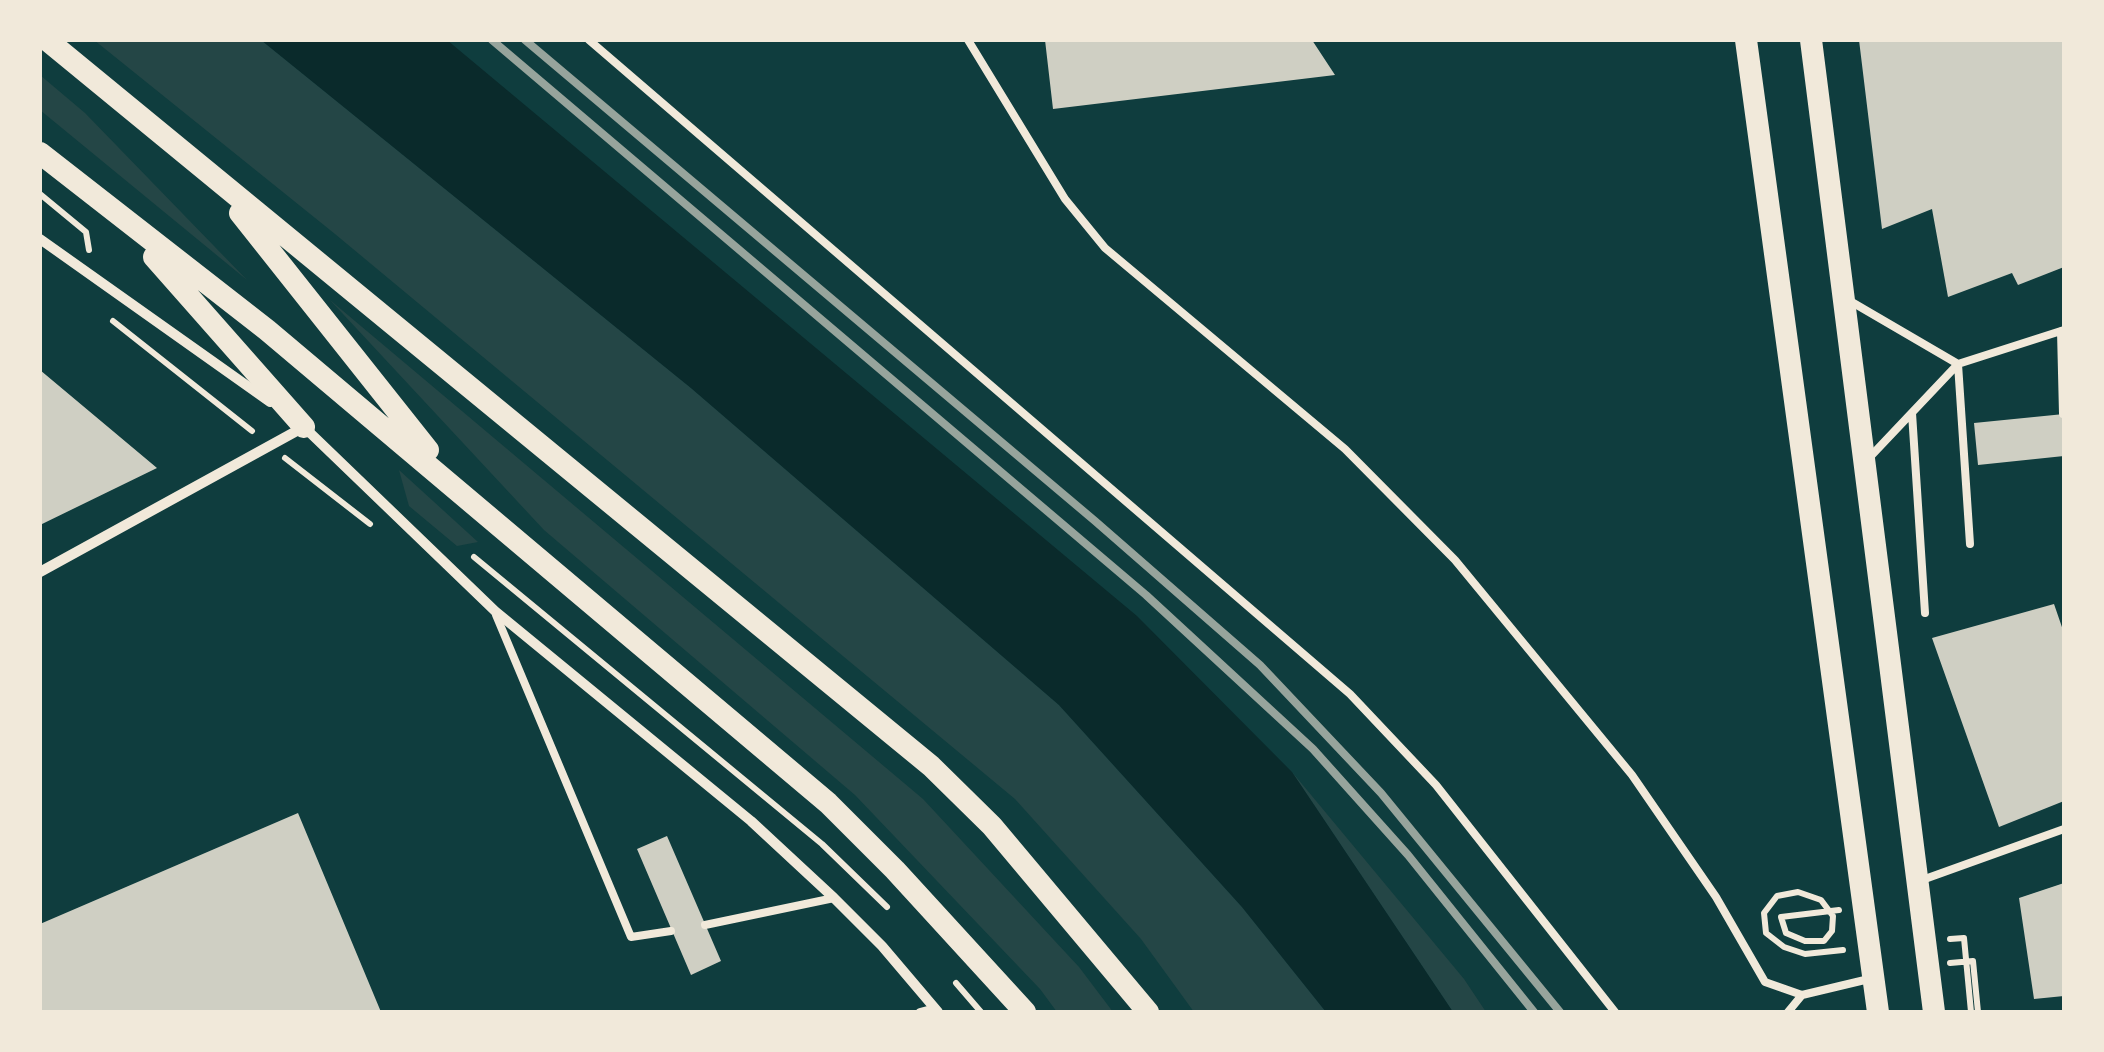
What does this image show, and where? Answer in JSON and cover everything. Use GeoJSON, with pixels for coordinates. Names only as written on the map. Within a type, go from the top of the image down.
{"type":"FeatureCollection","features":[{"type":"Feature","properties":{"kind":"highway"},"geometry":{"type":"LineString","coordinates":[[47,40],[931,766],[992,826],[1148,1012]]}},
{"type":"Feature","properties":{"kind":"highway"},"geometry":{"type":"LineString","coordinates":[[1746,40],[1878,1012]]}},
{"type":"Feature","properties":{"kind":"highway"},"geometry":{"type":"LineString","coordinates":[[1811,40],[1934,1012]]}},
{"type":"Feature","properties":{"kind":"highway"},"geometry":{"type":"LineString","coordinates":[[40,153],[267,330],[828,803],[1026,1012]]}},
{"type":"Feature","properties":{"kind":"highway"},"geometry":{"type":"LineString","coordinates":[[213,178],[457,488]]}},
{"type":"Feature","properties":{"kind":"highway"},"geometry":{"type":"LineString","coordinates":[[119,217],[304,427]]}},
{"type":"Feature","properties":{"kind":"street"},"geometry":{"type":"LineString","coordinates":[[40,239],[304,427],[494,610],[751,821],[834,898],[936,1010]]}},
{"type":"Feature","properties":{"kind":"street"},"geometry":{"type":"LineString","coordinates":[[40,572],[304,427]]}},
{"type":"Feature","properties":{"kind":"lane"},"geometry":{"type":"LineString","coordinates":[[589,40],[1350,694],[1436,784],[1615,1012]]}},
{"type":"Feature","properties":{"kind":"lane"},"geometry":{"type":"LineString","coordinates":[[968,40],[1065,199],[1105,248],[1345,449],[1455,560],[1632,775],[1716,897],[1766,982],[1802,995],[1874,978]]}},
{"type":"Feature","properties":{"kind":"lane"},"geometry":{"type":"LineString","coordinates":[[1844,298],[1958,364]]}},
{"type":"Feature","properties":{"kind":"lane"},"geometry":{"type":"LineString","coordinates":[[1864,463],[1958,364],[2062,330],[2063,414]]}},
{"type":"Feature","properties":{"kind":"lane"},"geometry":{"type":"LineString","coordinates":[[1958,364],[1970,544]]}},
{"type":"Feature","properties":{"kind":"lane"},"geometry":{"type":"LineString","coordinates":[[1912,413],[1925,612]]}},
{"type":"Feature","properties":{"kind":"lane"},"geometry":{"type":"LineString","coordinates":[[494,610],[631,937],[672,930]]}},
{"type":"Feature","properties":{"kind":"lane"},"geometry":{"type":"LineString","coordinates":[[1918,881],[2064,828]]}},
{"type":"Feature","properties":{"kind":"lane"},"geometry":{"type":"LineString","coordinates":[[705,925],[834,898]]}},
{"type":"Feature","properties":{"kind":"lane"},"geometry":{"type":"LineString","coordinates":[[1788,1012],[1802,995]]}},
{"type":"Feature","properties":{"kind":"lane"},"geometry":{"type":"LineString","coordinates":[[920,1012],[936,1010]]}},
{"type":"Feature","properties":{"kind":"path"},"geometry":{"type":"LineString","coordinates":[[40,194],[86,232]]}},
{"type":"Feature","properties":{"kind":"path"},"geometry":{"type":"LineString","coordinates":[[1781,918],[1843,910]]}},
{"type":"Feature","properties":{"kind":"path"},"geometry":{"type":"LineString","coordinates":[[1948,964],[1972,961],[1978,1012]]}},
{"type":"Feature","properties":{"kind":"shaded area"},"geometry":{"type":"Polygon","coordinates":[[[94,40],[261,40],[691,388],[1059,705],[1242,907],[1326,1012],[1194,1012],[1141,939],[1015,799],[335,234],[94,40]]]}},
{"type":"Feature","properties":{"kind":"shaded area"},"geometry":{"type":"Polygon","coordinates":[[[261,40],[447,40],[1137,616],[1292,772],[1453,1012],[1326,1012],[1242,907],[1059,705],[691,388],[261,40]]]}},
{"type":"Feature","properties":{"kind":"shaded area"},"geometry":{"type":"Polygon","coordinates":[[[40,75],[85,113],[247,280],[40,110],[40,75]]]}},
{"type":"Feature","properties":{"kind":"shaded area"},"geometry":{"type":"Polygon","coordinates":[[[330,300],[923,799],[1079,967],[1113,1012],[1057,1012],[1040,989],[855,795],[544,530],[330,300]]]}},
{"type":"Feature","properties":{"kind":"shaded area"},"geometry":{"type":"Polygon","coordinates":[[[399,470],[478,542],[457,546],[409,506],[399,470]]]}},
{"type":"Feature","properties":{"kind":"shaded area"},"geometry":{"type":"Polygon","coordinates":[[[1292,772],[1464,979],[1486,1012],[1453,1012],[1292,772]]]}},
{"type":"Feature","properties":{"kind":"building"},"geometry":{"type":"Polygon","coordinates":[[[1045,40],[1312,40],[1335,75],[1053,109],[1045,40]]]}},
{"type":"Feature","properties":{"kind":"building"},"geometry":{"type":"Polygon","coordinates":[[[1859,40],[2064,40],[2064,267],[2018,285],[2012,273],[1948,297],[1932,209],[1882,229],[1859,40]]]}},
{"type":"Feature","properties":{"kind":"building"},"geometry":{"type":"Polygon","coordinates":[[[40,370],[157,468],[40,525],[40,370]]]}},
{"type":"Feature","properties":{"kind":"building"},"geometry":{"type":"Polygon","coordinates":[[[2064,414],[2064,456],[1978,465],[1974,423],[2064,414]]]}},
{"type":"Feature","properties":{"kind":"building"},"geometry":{"type":"Polygon","coordinates":[[[2054,604],[2064,633],[2064,801],[1999,827],[1932,638],[2054,604]]]}},
{"type":"Feature","properties":{"kind":"building"},"geometry":{"type":"Polygon","coordinates":[[[298,813],[381,1012],[40,1012],[40,924],[298,813]]]}},
{"type":"Feature","properties":{"kind":"building"},"geometry":{"type":"Polygon","coordinates":[[[667,836],[721,961],[691,975],[637,849],[667,836]]]}},
{"type":"Feature","properties":{"kind":"building"},"geometry":{"type":"Polygon","coordinates":[[[2064,883],[2064,996],[2034,999],[2019,898],[2064,883]]]}},
{"type":"Feature","properties":{"kind":"railway"},"geometry":{"type":"LineString","coordinates":[[492,40],[1146,595],[1313,749],[1408,855],[1534,1012]]}},
{"type":"Feature","properties":{"kind":"railway"},"geometry":{"type":"LineString","coordinates":[[525,40],[1260,665],[1381,793],[1560,1012]]}}]}
